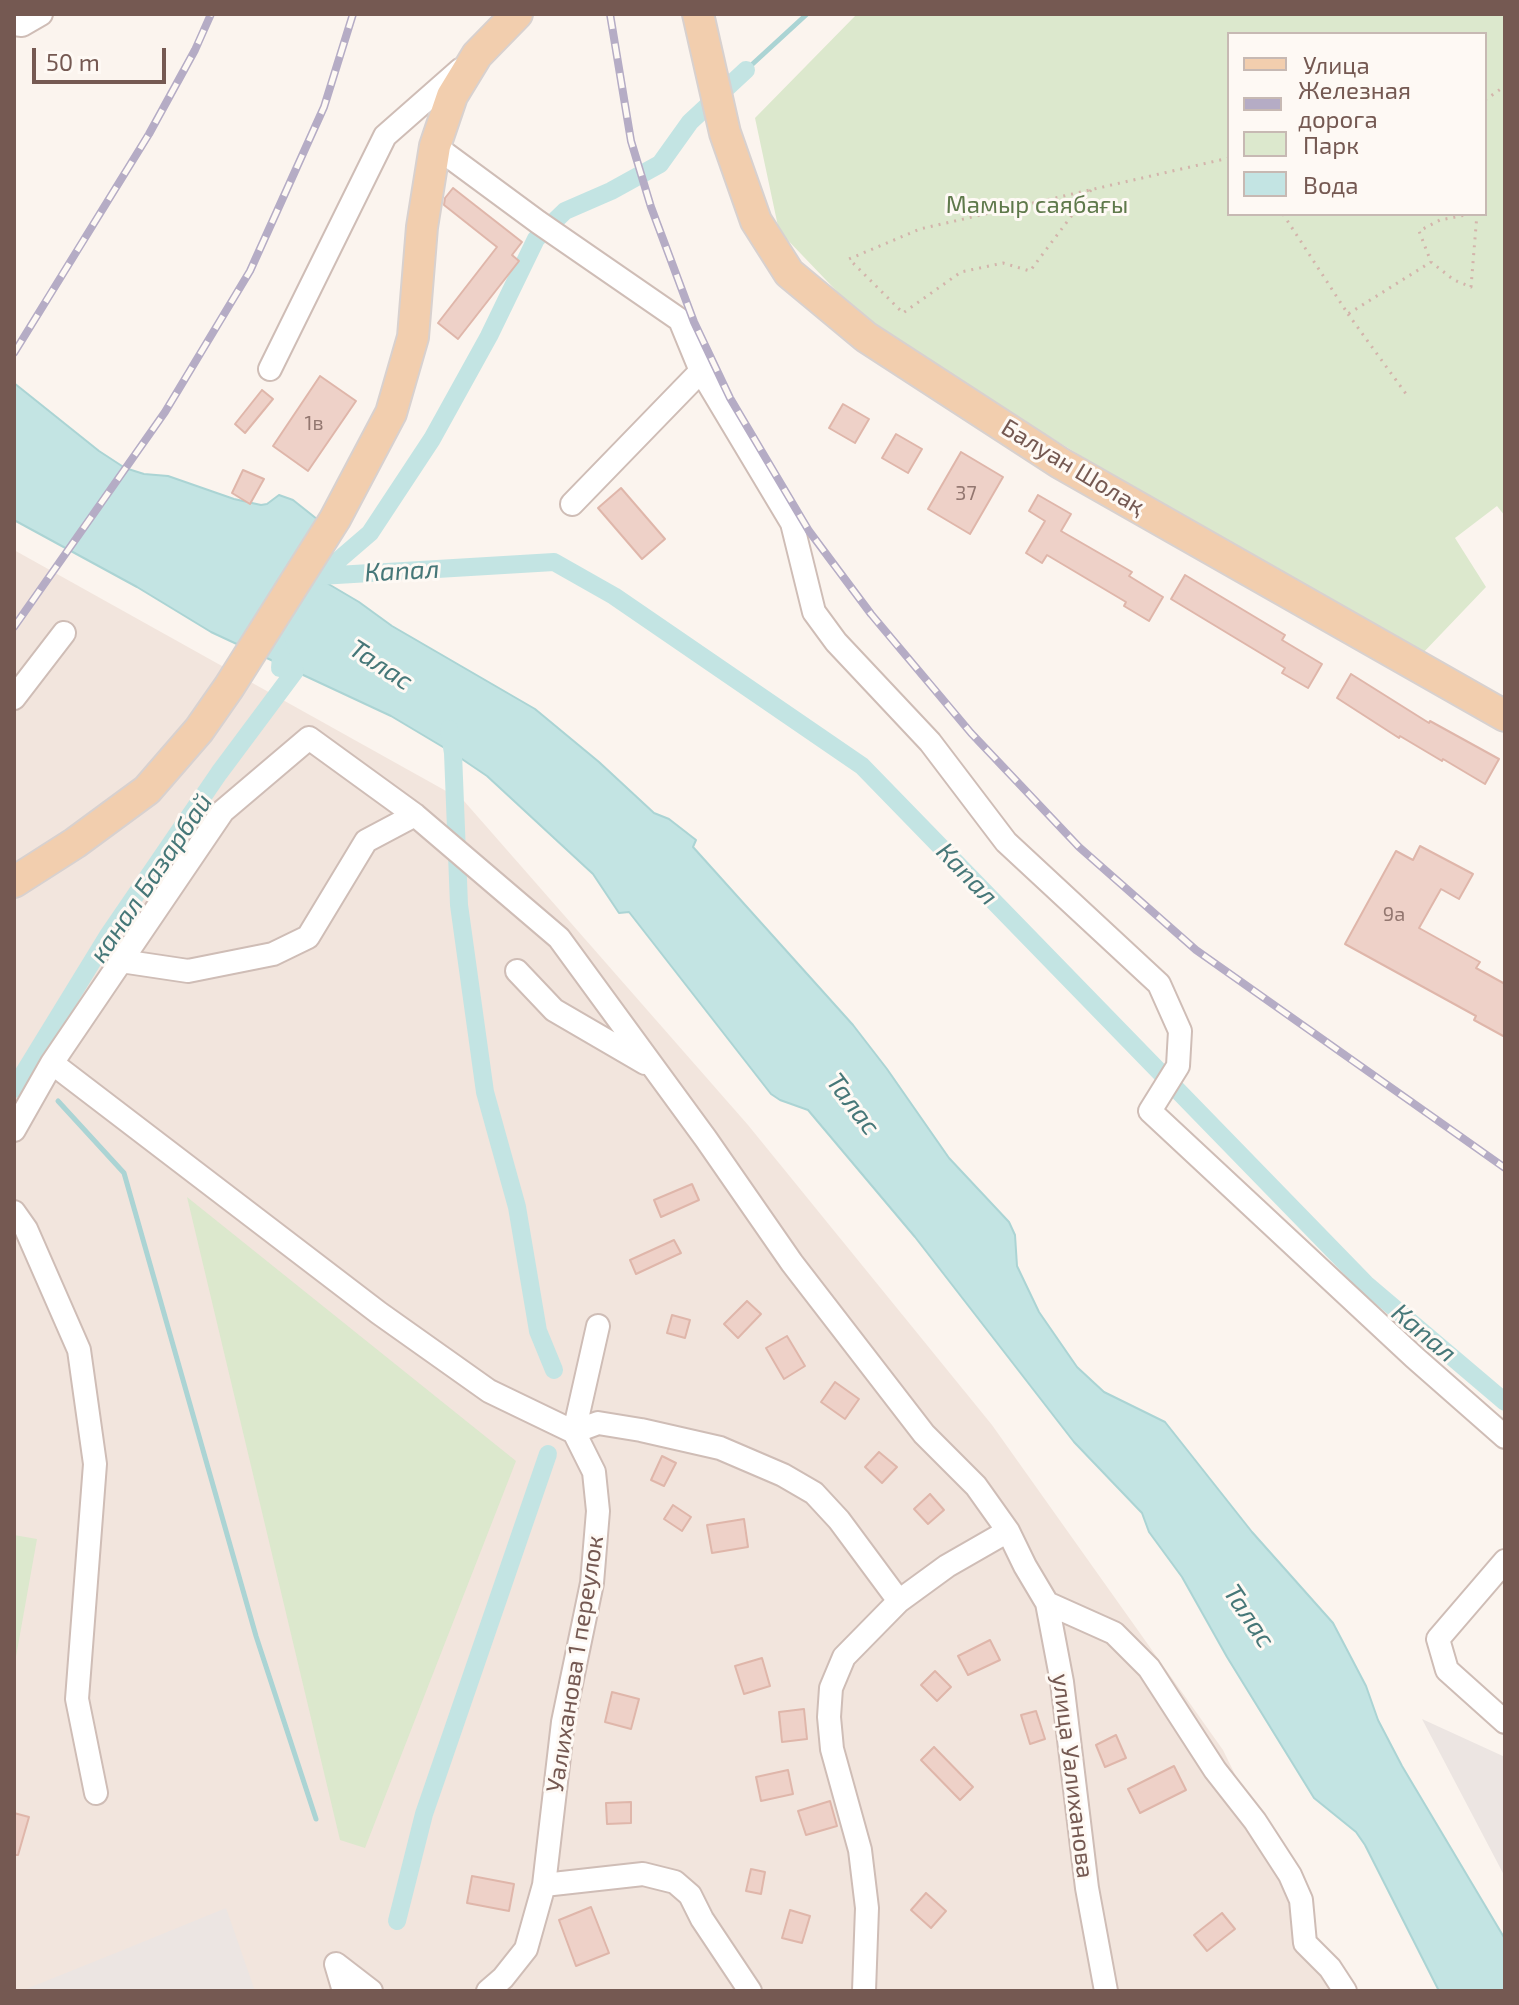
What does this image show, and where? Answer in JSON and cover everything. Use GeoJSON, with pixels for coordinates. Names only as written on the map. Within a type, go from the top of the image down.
{"type":"FeatureCollection","features":[{"type":"Feature","properties":{"kind":"main road"},"geometry":{"type":"LineString","coordinates":[[14,882],[75,843],[147,790],[199,730],[229,687],[335,519],[391,413],[413,337],[422,227],[435,146],[452,96],[482,50],[517,14]]}},
{"type":"Feature","properties":{"kind":"main road","name":"Балуан Шолақ"},"geometry":{"type":"LineString","coordinates":[[698,14],[725,133],[756,221],[789,273],[866,337],[1060,463],[1505,716]]}},
{"type":"Feature","properties":{"kind":"street"},"geometry":{"type":"LineString","coordinates":[[14,24],[22,25],[41,14]]}},
{"type":"Feature","properties":{"kind":"street"},"geometry":{"type":"LineString","coordinates":[[270,369],[385,136],[482,50]]}},
{"type":"Feature","properties":{"kind":"street"},"geometry":{"type":"LineString","coordinates":[[435,146],[680,320],[701,371],[792,523],[814,612],[836,642],[930,742],[1006,842],[1159,984],[1180,1031],[1178,1066],[1150,1111],[1414,1357],[1505,1437]]}},
{"type":"Feature","properties":{"kind":"street"},"geometry":{"type":"LineString","coordinates":[[572,504],[701,371]]}},
{"type":"Feature","properties":{"kind":"street"},"geometry":{"type":"LineString","coordinates":[[14,698],[64,633]]}},
{"type":"Feature","properties":{"kind":"street","name":"улица Уалиханова"},"geometry":{"type":"LineString","coordinates":[[121,961],[223,811],[309,738],[415,815],[559,938],[792,1263],[924,1434],[976,1486],[1008,1531],[1047,1603],[1062,1682],[1087,1888],[1106,1991]]}},
{"type":"Feature","properties":{"kind":"street"},"geometry":{"type":"LineString","coordinates":[[14,1130],[52,1063],[121,961],[188,971],[273,954],[308,937],[366,841],[415,815]]}},
{"type":"Feature","properties":{"kind":"street"},"geometry":{"type":"LineString","coordinates":[[517,971],[554,1010],[655,1069]]}},
{"type":"Feature","properties":{"kind":"street"},"geometry":{"type":"LineString","coordinates":[[52,1063],[379,1313],[489,1391],[574,1432],[598,1423],[720,1448],[783,1475],[814,1493],[899,1601]]}},
{"type":"Feature","properties":{"kind":"street"},"geometry":{"type":"LineString","coordinates":[[14,1212],[26,1229],[79,1350],[95,1464],[77,1699],[96,1793]]}},
{"type":"Feature","properties":{"kind":"street"},"geometry":{"type":"LineString","coordinates":[[574,1432],[598,1326]]}},
{"type":"Feature","properties":{"kind":"street","name":"Уалиханова 1 переулок"},"geometry":{"type":"LineString","coordinates":[[488,1991],[503,1978],[526,1949],[544,1885],[563,1722],[592,1583],[598,1511],[594,1472],[574,1432]]}},
{"type":"Feature","properties":{"kind":"street"},"geometry":{"type":"LineString","coordinates":[[864,1991],[867,1908],[860,1850],[832,1749],[829,1717],[831,1688],[844,1657],[899,1601],[947,1566],[1008,1531]]}},
{"type":"Feature","properties":{"kind":"street"},"geometry":{"type":"LineString","coordinates":[[1505,1561],[1438,1639],[1447,1670],[1505,1722]]}},
{"type":"Feature","properties":{"kind":"street"},"geometry":{"type":"LineString","coordinates":[[1047,1603],[1114,1633],[1149,1668],[1215,1770],[1255,1821],[1290,1875],[1301,1900],[1305,1943],[1330,1968],[1345,1991]]}},
{"type":"Feature","properties":{"kind":"street"},"geometry":{"type":"LineString","coordinates":[[544,1885],[643,1874],[675,1882],[690,1895],[702,1919],[750,1991]]}},
{"type":"Feature","properties":{"kind":"street"},"geometry":{"type":"LineString","coordinates":[[344,1991],[336,1964],[371,1991]]}},
{"type":"Feature","properties":{"kind":"path"},"geometry":{"type":"LineString","coordinates":[[1487,99],[1505,86]]}},
{"type":"Feature","properties":{"kind":"path"},"geometry":{"type":"LineString","coordinates":[[1091,190],[1030,271],[1003,263],[961,272],[903,313],[849,259],[920,229],[1227,158]]}},
{"type":"Feature","properties":{"kind":"path"},"geometry":{"type":"LineString","coordinates":[[1284,216],[1348,314],[1409,398]]}},
{"type":"Feature","properties":{"kind":"path"},"geometry":{"type":"LineString","coordinates":[[1463,216],[1440,220],[1419,231],[1431,262],[1454,280],[1471,287],[1474,216]]}},
{"type":"Feature","properties":{"kind":"path"},"geometry":{"type":"LineString","coordinates":[[1348,314],[1431,262]]}},
{"type":"Feature","properties":{"kind":"shaded area"},"geometry":{"type":"Polygon","coordinates":[[[14,550],[464,801],[748,1125],[992,1425],[1223,1750],[1341,1991],[14,1991],[14,550]]]}},
{"type":"Feature","properties":{"kind":"shaded area"},"geometry":{"type":"Polygon","coordinates":[[[1422,1719],[1505,1757],[1505,1877],[1422,1719]]]}},
{"type":"Feature","properties":{"kind":"shaded area"},"geometry":{"type":"Polygon","coordinates":[[[226,1908],[255,1991],[21,1991],[123,1950],[226,1908]]]}},
{"type":"Feature","properties":{"kind":"green space","name":"Мамыр саябағы"},"geometry":{"type":"Polygon","coordinates":[[[857,14],[1505,14],[1505,516],[1497,506],[1455,538],[1486,587],[1421,655],[1104,470],[872,328],[779,231],[755,118],[857,14]]]}},
{"type":"Feature","properties":{"kind":"green space"},"geometry":{"type":"Polygon","coordinates":[[[187,1197],[516,1461],[365,1848],[340,1840],[187,1197]]]}},
{"type":"Feature","properties":{"kind":"green space"},"geometry":{"type":"Polygon","coordinates":[[[14,1535],[37,1539],[14,1668],[14,1535]]]}},
{"type":"Feature","properties":{"kind":"water","name":"Талас"},"geometry":{"type":"Polygon","coordinates":[[[14,383],[125,468],[144,474],[168,476],[261,505],[279,495],[293,500],[327,527],[317,573],[320,579],[392,626],[535,709],[654,813],[669,819],[696,840],[693,847],[853,1025],[949,1158],[1009,1222],[1015,1235],[1017,1266],[1039,1312],[1077,1367],[1104,1392],[1165,1422],[1252,1532],[1333,1623],[1402,1766],[1505,1939],[1505,1991],[1439,1991],[1365,1845],[1356,1832],[1314,1798],[1182,1577],[1149,1532],[1142,1513],[1074,1442],[915,1237],[808,1110],[771,1094],[629,912],[619,913],[593,874],[487,776],[453,753],[391,716],[211,632],[137,587],[14,520],[14,383]]]}},
{"type":"Feature","properties":{"kind":"building"},"geometry":{"type":"Polygon","coordinates":[[[453,188],[522,242],[512,255],[519,261],[458,339],[438,323],[497,247],[444,205],[453,188]]]}},
{"type":"Feature","properties":{"kind":"building"},"geometry":{"type":"Polygon","coordinates":[[[320,376],[356,401],[308,471],[273,446],[320,376]]]}},
{"type":"Feature","properties":{"kind":"building"},"geometry":{"type":"Polygon","coordinates":[[[262,390],[273,399],[245,433],[235,424],[262,390]]]}},
{"type":"Feature","properties":{"kind":"building"},"geometry":{"type":"Polygon","coordinates":[[[843,404],[869,419],[855,443],[829,428],[843,404]]]}},
{"type":"Feature","properties":{"kind":"building"},"geometry":{"type":"Polygon","coordinates":[[[896,434],[922,449],[908,473],[882,458],[896,434]]]}},
{"type":"Feature","properties":{"kind":"building"},"geometry":{"type":"Polygon","coordinates":[[[961,452],[1003,477],[970,534],[928,509],[961,452]]]}},
{"type":"Feature","properties":{"kind":"building"},"geometry":{"type":"Polygon","coordinates":[[[243,470],[264,479],[250,504],[232,493],[243,470]]]}},
{"type":"Feature","properties":{"kind":"building"},"geometry":{"type":"Polygon","coordinates":[[[621,488],[665,539],[642,559],[598,508],[621,488]]]}},
{"type":"Feature","properties":{"kind":"building"},"geometry":{"type":"Polygon","coordinates":[[[1038,495],[1071,514],[1061,531],[1132,572],[1129,576],[1163,597],[1149,621],[1124,606],[1126,602],[1047,555],[1042,563],[1026,553],[1045,521],[1029,511],[1038,495]]]}},
{"type":"Feature","properties":{"kind":"building"},"geometry":{"type":"Polygon","coordinates":[[[1185,575],[1285,635],[1282,640],[1322,664],[1308,688],[1282,673],[1285,668],[1171,599],[1185,575]]]}},
{"type":"Feature","properties":{"kind":"building"},"geometry":{"type":"Polygon","coordinates":[[[1351,674],[1429,723],[1499,759],[1485,784],[1399,738],[1337,698],[1351,674]]]}},
{"type":"Feature","properties":{"kind":"building"},"geometry":{"type":"Polygon","coordinates":[[[1420,846],[1473,874],[1459,899],[1441,889],[1419,928],[1480,962],[1476,968],[1505,984],[1505,1037],[1474,1020],[1476,1016],[1345,944],[1396,851],[1413,860],[1420,846]]]}},
{"type":"Feature","properties":{"kind":"building"},"geometry":{"type":"Polygon","coordinates":[[[692,1184],[699,1200],[661,1217],[654,1200],[692,1184]]]}},
{"type":"Feature","properties":{"kind":"building"},"geometry":{"type":"Polygon","coordinates":[[[674,1240],[681,1253],[636,1274],[630,1260],[674,1240]]]}},
{"type":"Feature","properties":{"kind":"building"},"geometry":{"type":"Polygon","coordinates":[[[747,1301],[761,1314],[738,1338],[724,1324],[747,1301]]]}},
{"type":"Feature","properties":{"kind":"building"},"geometry":{"type":"Polygon","coordinates":[[[672,1315],[690,1320],[685,1338],[667,1333],[672,1315]]]}},
{"type":"Feature","properties":{"kind":"building"},"geometry":{"type":"Polygon","coordinates":[[[787,1336],[805,1366],[784,1379],[766,1348],[787,1336]]]}},
{"type":"Feature","properties":{"kind":"building"},"geometry":{"type":"Polygon","coordinates":[[[835,1382],[859,1399],[845,1419],[821,1402],[835,1382]]]}},
{"type":"Feature","properties":{"kind":"building"},"geometry":{"type":"Polygon","coordinates":[[[879,1452],[897,1467],[882,1483],[865,1467],[879,1452]]]}},
{"type":"Feature","properties":{"kind":"building"},"geometry":{"type":"Polygon","coordinates":[[[662,1456],[676,1463],[664,1486],[651,1480],[662,1456]]]}},
{"type":"Feature","properties":{"kind":"building"},"geometry":{"type":"Polygon","coordinates":[[[930,1494],[944,1510],[928,1524],[914,1509],[930,1494]]]}},
{"type":"Feature","properties":{"kind":"building"},"geometry":{"type":"Polygon","coordinates":[[[673,1505],[691,1517],[682,1531],[664,1519],[673,1505]]]}},
{"type":"Feature","properties":{"kind":"building"},"geometry":{"type":"Polygon","coordinates":[[[744,1519],[748,1547],[712,1553],[707,1525],[744,1519]]]}},
{"type":"Feature","properties":{"kind":"building"},"geometry":{"type":"Polygon","coordinates":[[[990,1640],[1000,1660],[968,1675],[958,1656],[990,1640]]]}},
{"type":"Feature","properties":{"kind":"building"},"geometry":{"type":"Polygon","coordinates":[[[762,1658],[770,1686],[744,1694],[735,1666],[762,1658]]]}},
{"type":"Feature","properties":{"kind":"building"},"geometry":{"type":"Polygon","coordinates":[[[935,1671],[951,1687],[937,1701],[921,1685],[935,1671]]]}},
{"type":"Feature","properties":{"kind":"building"},"geometry":{"type":"Polygon","coordinates":[[[612,1692],[639,1699],[631,1729],[605,1722],[612,1692]]]}},
{"type":"Feature","properties":{"kind":"building"},"geometry":{"type":"Polygon","coordinates":[[[804,1709],[807,1739],[782,1742],[779,1712],[804,1709]]]}},
{"type":"Feature","properties":{"kind":"building"},"geometry":{"type":"Polygon","coordinates":[[[1036,1711],[1045,1739],[1030,1744],[1021,1715],[1036,1711]]]}},
{"type":"Feature","properties":{"kind":"building"},"geometry":{"type":"Polygon","coordinates":[[[1116,1735],[1126,1758],[1105,1767],[1096,1745],[1116,1735]]]}},
{"type":"Feature","properties":{"kind":"building"},"geometry":{"type":"Polygon","coordinates":[[[934,1747],[973,1787],[960,1800],[921,1760],[934,1747]]]}},
{"type":"Feature","properties":{"kind":"building"},"geometry":{"type":"Polygon","coordinates":[[[1174,1766],[1186,1790],[1140,1813],[1128,1789],[1174,1766]]]}},
{"type":"Feature","properties":{"kind":"building"},"geometry":{"type":"Polygon","coordinates":[[[788,1770],[793,1794],[761,1801],[756,1777],[788,1770]]]}},
{"type":"Feature","properties":{"kind":"building"},"geometry":{"type":"Polygon","coordinates":[[[830,1801],[837,1826],[806,1835],[798,1811],[830,1801]]]}},
{"type":"Feature","properties":{"kind":"building"},"geometry":{"type":"Polygon","coordinates":[[[631,1802],[631,1823],[607,1824],[606,1803],[631,1802]]]}},
{"type":"Feature","properties":{"kind":"building"},"geometry":{"type":"Polygon","coordinates":[[[14,1813],[29,1817],[18,1855],[14,1855],[14,1813]]]}},
{"type":"Feature","properties":{"kind":"building"},"geometry":{"type":"Polygon","coordinates":[[[751,1869],[765,1872],[761,1894],[746,1891],[751,1869]]]}},
{"type":"Feature","properties":{"kind":"building"},"geometry":{"type":"Polygon","coordinates":[[[472,1876],[514,1884],[509,1911],[467,1903],[472,1876]]]}},
{"type":"Feature","properties":{"kind":"building"},"geometry":{"type":"Polygon","coordinates":[[[926,1893],[946,1911],[931,1928],[911,1910],[926,1893]]]}},
{"type":"Feature","properties":{"kind":"building"},"geometry":{"type":"Polygon","coordinates":[[[591,1907],[609,1953],[576,1966],[559,1920],[591,1907]]]}},
{"type":"Feature","properties":{"kind":"building"},"geometry":{"type":"Polygon","coordinates":[[[790,1910],[810,1916],[802,1943],[782,1938],[790,1910]]]}},
{"type":"Feature","properties":{"kind":"building"},"geometry":{"type":"Polygon","coordinates":[[[1222,1913],[1235,1929],[1207,1951],[1194,1935],[1222,1913]]]}},
{"type":"Feature","properties":{"kind":"waterway"},"geometry":{"type":"LineString","coordinates":[[746,70],[807,14]]}},
{"type":"Feature","properties":{"kind":"waterway"},"geometry":{"type":"LineString","coordinates":[[318,573],[320,576],[370,533],[432,439],[489,336],[536,239],[565,211],[611,191],[660,164],[690,122],[746,70]]}},
{"type":"Feature","properties":{"kind":"waterway","name":"Капал"},"geometry":{"type":"LineString","coordinates":[[320,576],[554,562],[614,596],[862,766],[1366,1284],[1505,1402]]}},
{"type":"Feature","properties":{"kind":"waterway","name":"канал Базарбай"},"geometry":{"type":"LineString","coordinates":[[14,1089],[109,934],[219,773],[295,671],[280,668],[281,657],[276,641]]}},
{"type":"Feature","properties":{"kind":"waterway"},"geometry":{"type":"LineString","coordinates":[[449,729],[453,753],[459,905],[485,1092],[517,1207],[538,1331],[554,1370]]}},
{"type":"Feature","properties":{"kind":"waterway"},"geometry":{"type":"LineString","coordinates":[[58,1101],[124,1173],[256,1636],[316,1819]]}},
{"type":"Feature","properties":{"kind":"waterway"},"geometry":{"type":"LineString","coordinates":[[397,1921],[424,1814],[548,1454]]}},
{"type":"Feature","properties":{"kind":"railway"},"geometry":{"type":"LineString","coordinates":[[14,353],[149,134],[211,14]]}},
{"type":"Feature","properties":{"kind":"railway"},"geometry":{"type":"LineString","coordinates":[[14,627],[165,412],[250,271],[324,107],[353,14]]}},
{"type":"Feature","properties":{"kind":"railway"},"geometry":{"type":"LineString","coordinates":[[610,14],[631,141],[651,207],[694,322],[730,398],[809,531],[871,614],[971,733],[1079,847],[1196,950],[1505,1168]]}}]}
